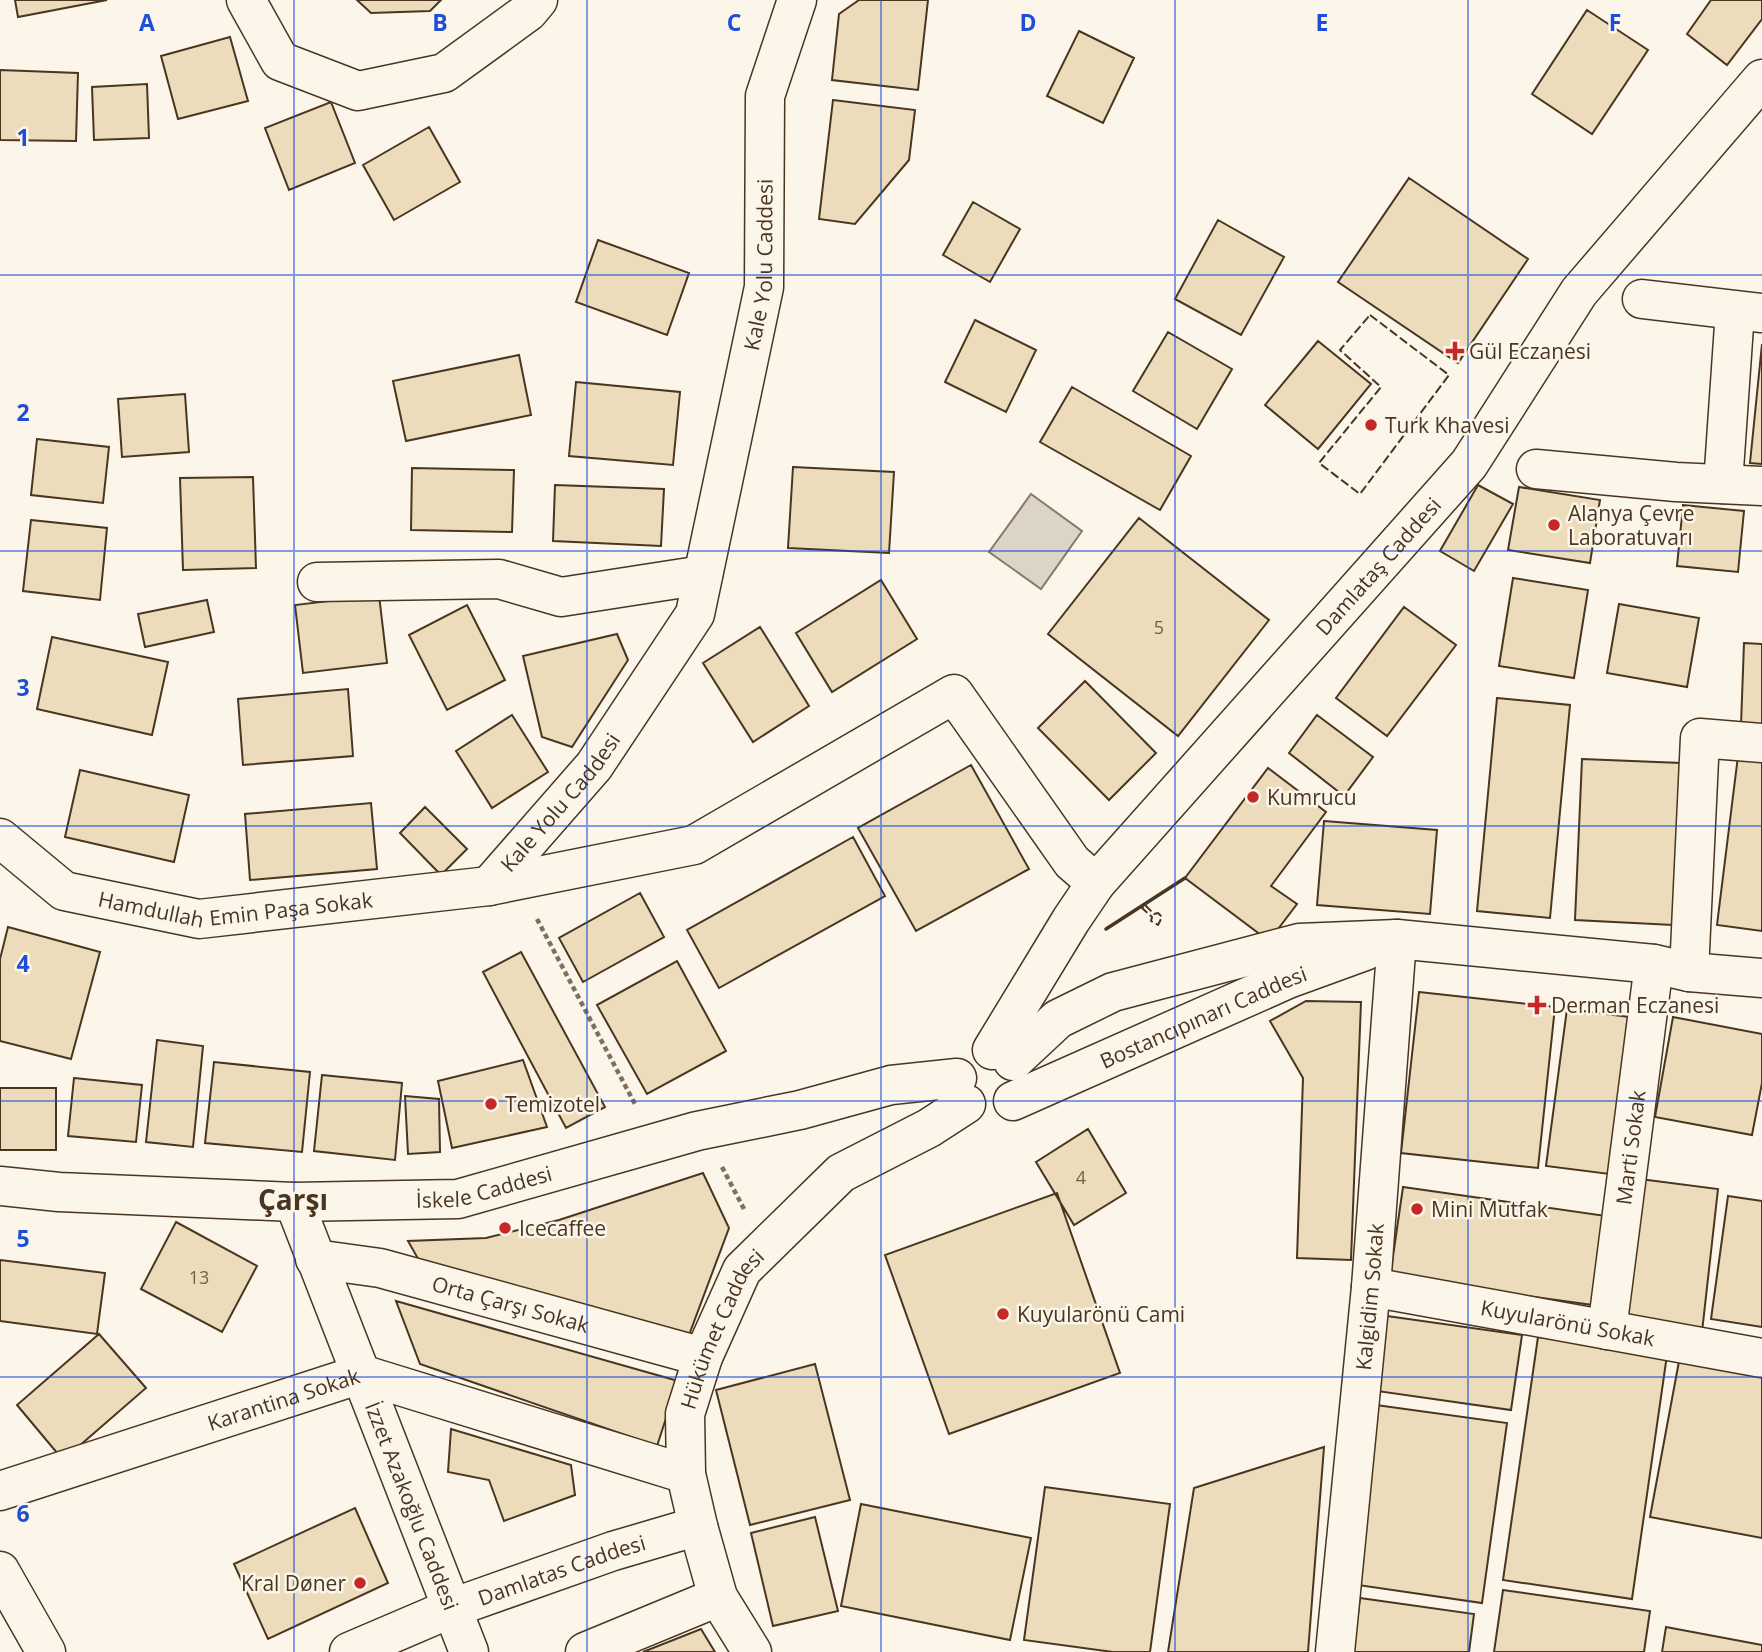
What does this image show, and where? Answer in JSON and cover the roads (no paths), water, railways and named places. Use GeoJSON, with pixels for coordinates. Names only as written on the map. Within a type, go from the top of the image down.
{"type":"FeatureCollection","features":[{"type":"Feature","properties":{"kind":"street"},"geometry":{"type":"LineString","coordinates":[[246,0],[280,61],[358,91],[444,73],[528,12],[538,0]]}},
{"type":"Feature","properties":{"kind":"street","name":"Kale Yolu Caddesi"},"geometry":{"type":"LineString","coordinates":[[503,883],[594,766],[695,614],[764,288],[765,96],[797,0]]}},
{"type":"Feature","properties":{"kind":"street","name":"Damlataş Caddesi"},"geometry":{"type":"LineString","coordinates":[[1002,1056],[1071,919],[1096,883],[1469,464],[1579,292],[1762,79]]}},
{"type":"Feature","properties":{"kind":"street"},"geometry":{"type":"LineString","coordinates":[[1642,299],[1749,312],[1723,484]]}},
{"type":"Feature","properties":{"kind":"street"},"geometry":{"type":"LineString","coordinates":[[1536,469],[1762,486]]}},
{"type":"Feature","properties":{"kind":"street"},"geometry":{"type":"LineString","coordinates":[[317,582],[499,579],[561,597],[704,575]]}},
{"type":"Feature","properties":{"kind":"street","name":"Kale Yolu Caddesi"},"geometry":{"type":"LineString","coordinates":[[503,883],[694,845],[954,694],[1072,862],[1096,883]]}},
{"type":"Feature","properties":{"kind":"street","name":"Marti Sokak"},"geometry":{"type":"LineString","coordinates":[[1607,1330],[1672,968],[1700,738],[1762,744]]}},
{"type":"Feature","properties":{"kind":"street","name":"Hamdullah Emin Paşa Sokak"},"geometry":{"type":"LineString","coordinates":[[0,838],[64,891],[199,919],[503,883]]}},
{"type":"Feature","properties":{"kind":"street","name":"Bostancıpınarı Caddesi"},"geometry":{"type":"LineString","coordinates":[[1013,1101],[1288,979],[1397,939]]}},
{"type":"Feature","properties":{"kind":"street","name":"Bostancıpınarı Caddesi"},"geometry":{"type":"LineString","coordinates":[[1002,1056],[1058,1019],[1113,992],[1299,943],[1397,939],[1762,978]]}},
{"type":"Feature","properties":{"kind":"street","name":"Kalgidim Sokak"},"geometry":{"type":"LineString","coordinates":[[1335,1652],[1371,1287],[1397,939]]}},
{"type":"Feature","properties":{"kind":"street"},"geometry":{"type":"LineString","coordinates":[[976,1052],[1002,1056],[1020,1081],[1013,1101],[1007,1107],[990,1113],[973,1109],[962,1091],[959,1069],[969,1056],[976,1052]]}},
{"type":"Feature","properties":{"kind":"street","name":"İskele Caddesi"},"geometry":{"type":"LineString","coordinates":[[0,1186],[59,1192],[294,1202],[458,1199],[697,1131],[800,1110],[891,1085],[962,1091]]}},
{"type":"Feature","properties":{"kind":"street","name":"Hükümet Caddesi"},"geometry":{"type":"LineString","coordinates":[[752,1652],[718,1597],[686,1474],[685,1413],[704,1357],[742,1270],[841,1173],[929,1128],[962,1091]]}},
{"type":"Feature","properties":{"kind":"street","name":"İzzet Azakoğlu Caddesi"},"geometry":{"type":"LineString","coordinates":[[294,1202],[469,1652]]}},
{"type":"Feature","properties":{"kind":"street","name":"Orta Çarşı Sokak"},"geometry":{"type":"LineString","coordinates":[[315,1259],[380,1268],[704,1357]]}},
{"type":"Feature","properties":{"kind":"street","name":"Kuyularönü Sokak"},"geometry":{"type":"LineString","coordinates":[[1371,1287],[1762,1358]]}},
{"type":"Feature","properties":{"kind":"street","name":"Karantina Sokak"},"geometry":{"type":"LineString","coordinates":[[0,1491],[361,1374],[686,1474]]}},
{"type":"Feature","properties":{"kind":"street","name":"Damlatas Caddesi"},"geometry":{"type":"LineString","coordinates":[[349,1652],[452,1608],[613,1551],[698,1527]]}},
{"type":"Feature","properties":{"kind":"street"},"geometry":{"type":"LineString","coordinates":[[0,1571],[46,1652]]}},
{"type":"Feature","properties":{"kind":"street"},"geometry":{"type":"LineString","coordinates":[[585,1652],[718,1597]]}},
{"type":"Feature","properties":{"kind":"place","name":"Gül Eczanesi"},"geometry":{"type":"Point","coordinates":[1455,351]}},
{"type":"Feature","properties":{"kind":"place","name":"Turk Khavesi"},"geometry":{"type":"Point","coordinates":[1371,425]}},
{"type":"Feature","properties":{"kind":"place","name":"Alanya Çevre Laboratuvarı"},"geometry":{"type":"Point","coordinates":[1554,525]}},
{"type":"Feature","properties":{"kind":"place","name":"Kumrucu"},"geometry":{"type":"Point","coordinates":[1253,797]}},
{"type":"Feature","properties":{"kind":"place","name":"Derman Eczanesi"},"geometry":{"type":"Point","coordinates":[1537,1005]}},
{"type":"Feature","properties":{"kind":"place","name":"Temizotel"},"geometry":{"type":"Point","coordinates":[491,1104]}},
{"type":"Feature","properties":{"kind":"place","name":"Mini Mutfak"},"geometry":{"type":"Point","coordinates":[1417,1209]}},
{"type":"Feature","properties":{"kind":"place","name":"Icecaffee"},"geometry":{"type":"Point","coordinates":[505,1228]}},
{"type":"Feature","properties":{"kind":"place","name":"Kuyularönü Cami"},"geometry":{"type":"Point","coordinates":[1003,1314]}},
{"type":"Feature","properties":{"kind":"place","name":"Kral Døner"},"geometry":{"type":"Point","coordinates":[360,1583]}},
{"type":"Feature","properties":{"kind":"district","name":"Çarşı"},"geometry":{"type":"Point","coordinates":[293,1199]}}]}
